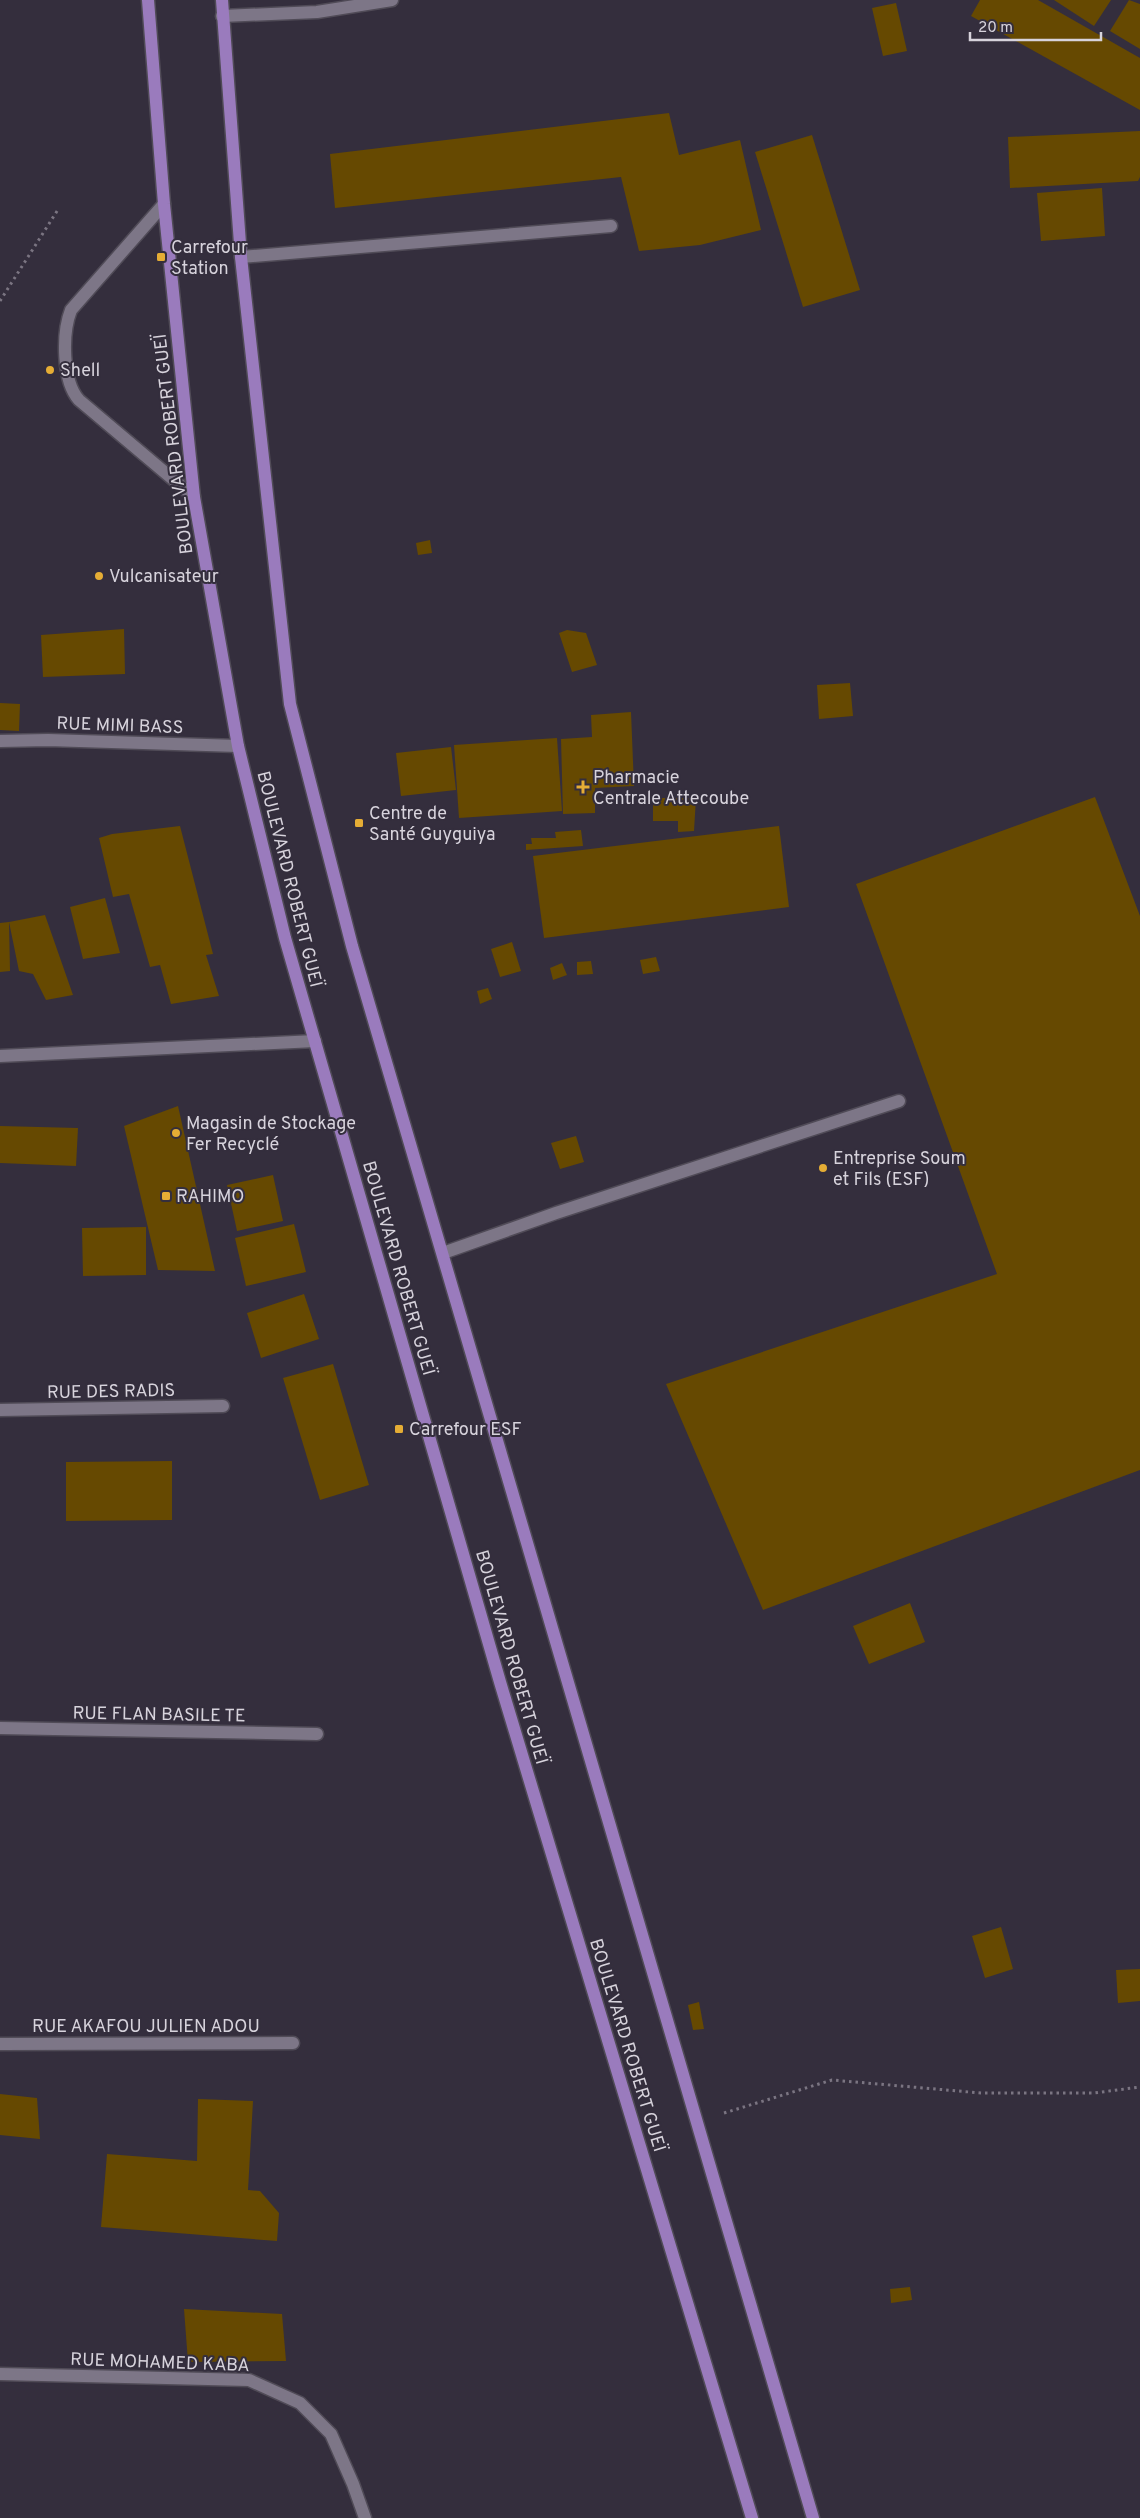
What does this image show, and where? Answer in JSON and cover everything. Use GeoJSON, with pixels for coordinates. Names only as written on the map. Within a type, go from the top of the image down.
{"type":"FeatureCollection","features":[{"type":"Feature","properties":{"kind":"main road","name":"BOULEVARD ROBERT GUEÏ"},"geometry":{"type":"LineString","coordinates":[[148,0],[164,204],[194,497],[238,746],[285,938],[503,1692],[752,2518]]}},
{"type":"Feature","properties":{"kind":"main road"},"geometry":{"type":"LineString","coordinates":[[222,0],[241,257],[290,704],[352,946],[812,2518]]}},
{"type":"Feature","properties":{"kind":"street"},"geometry":{"type":"LineString","coordinates":[[222,16],[317,12],[392,0]]}},
{"type":"Feature","properties":{"kind":"street"},"geometry":{"type":"LineString","coordinates":[[164,204],[71,310],[65,326],[68,382],[71,392],[78,400],[194,497]]}},
{"type":"Feature","properties":{"kind":"street"},"geometry":{"type":"LineString","coordinates":[[241,257],[610,226]]}},
{"type":"Feature","properties":{"kind":"street","name":"RUE MIMI BASS"},"geometry":{"type":"LineString","coordinates":[[0,741],[48,740],[238,746]]}},
{"type":"Feature","properties":{"kind":"street"},"geometry":{"type":"LineString","coordinates":[[0,1056],[315,1041]]}},
{"type":"Feature","properties":{"kind":"street"},"geometry":{"type":"LineString","coordinates":[[443,1253],[556,1213],[899,1100]]}},
{"type":"Feature","properties":{"kind":"street","name":"RUE DES RADIS"},"geometry":{"type":"LineString","coordinates":[[0,1410],[222,1406]]}},
{"type":"Feature","properties":{"kind":"street","name":"RUE FLAN BASILE TE"},"geometry":{"type":"LineString","coordinates":[[0,1728],[317,1734]]}},
{"type":"Feature","properties":{"kind":"street","name":"RUE AKAFOU JULIEN ADOU"},"geometry":{"type":"LineString","coordinates":[[0,2044],[293,2043]]}},
{"type":"Feature","properties":{"kind":"street","name":"RUE MOHAMED KABA"},"geometry":{"type":"LineString","coordinates":[[0,2374],[249,2380],[300,2403],[331,2434],[353,2484],[365,2518]]}},
{"type":"Feature","properties":{"kind":"path"},"geometry":{"type":"LineString","coordinates":[[0,301],[59,208]]}},
{"type":"Feature","properties":{"kind":"path"},"geometry":{"type":"LineString","coordinates":[[697,2122],[832,2080],[981,2093],[1094,2093],[1140,2087]]}},
{"type":"Feature","properties":{"kind":"building"},"geometry":{"type":"Polygon","coordinates":[[[980,0],[1038,0],[1140,58],[1140,110],[971,16],[980,0]]]}},
{"type":"Feature","properties":{"kind":"building"},"geometry":{"type":"Polygon","coordinates":[[[1054,0],[1111,0],[1094,26],[1054,0]]]}},
{"type":"Feature","properties":{"kind":"building"},"geometry":{"type":"Polygon","coordinates":[[[1129,0],[1140,4],[1140,49],[1110,31],[1129,0]]]}},
{"type":"Feature","properties":{"kind":"building"},"geometry":{"type":"Polygon","coordinates":[[[896,3],[907,51],[883,56],[872,8],[896,3]]]}},
{"type":"Feature","properties":{"kind":"building"},"geometry":{"type":"Polygon","coordinates":[[[669,113],[679,155],[740,140],[761,230],[700,245],[639,251],[621,177],[335,208],[330,154],[669,113]]]}},
{"type":"Feature","properties":{"kind":"building"},"geometry":{"type":"Polygon","coordinates":[[[1140,131],[1140,177],[1138,181],[1010,188],[1008,137],[1140,131]]]}},
{"type":"Feature","properties":{"kind":"building"},"geometry":{"type":"Polygon","coordinates":[[[812,135],[860,290],[803,307],[755,152],[812,135]]]}},
{"type":"Feature","properties":{"kind":"building"},"geometry":{"type":"Polygon","coordinates":[[[1102,188],[1105,236],[1041,241],[1037,193],[1102,188]]]}},
{"type":"Feature","properties":{"kind":"building"},"geometry":{"type":"Polygon","coordinates":[[[430,540],[432,553],[418,555],[416,543],[430,540]]]}},
{"type":"Feature","properties":{"kind":"building"},"geometry":{"type":"Polygon","coordinates":[[[124,629],[125,674],[43,677],[41,635],[124,629]]]}},
{"type":"Feature","properties":{"kind":"building"},"geometry":{"type":"Polygon","coordinates":[[[567,630],[586,633],[597,665],[572,672],[559,633],[567,630]]]}},
{"type":"Feature","properties":{"kind":"building"},"geometry":{"type":"Polygon","coordinates":[[[850,683],[853,716],[819,719],[817,685],[850,683]]]}},
{"type":"Feature","properties":{"kind":"building"},"geometry":{"type":"Polygon","coordinates":[[[0,703],[20,704],[19,731],[0,730],[0,703]]]}},
{"type":"Feature","properties":{"kind":"building"},"geometry":{"type":"Polygon","coordinates":[[[631,712],[634,786],[595,788],[595,813],[563,814],[561,739],[592,737],[591,715],[631,712]]]}},
{"type":"Feature","properties":{"kind":"building"},"geometry":{"type":"Polygon","coordinates":[[[557,738],[562,811],[459,818],[454,745],[557,738]]]}},
{"type":"Feature","properties":{"kind":"building"},"geometry":{"type":"Polygon","coordinates":[[[451,747],[456,790],[401,796],[396,753],[451,747]]]}},
{"type":"Feature","properties":{"kind":"building"},"geometry":{"type":"Polygon","coordinates":[[[1095,797],[1140,916],[1140,1470],[763,1610],[666,1384],[997,1274],[856,884],[1095,797]]]}},
{"type":"Feature","properties":{"kind":"building"},"geometry":{"type":"Polygon","coordinates":[[[653,798],[696,798],[694,831],[678,832],[678,821],[653,821],[653,798]]]}},
{"type":"Feature","properties":{"kind":"building"},"geometry":{"type":"Polygon","coordinates":[[[180,826],[213,954],[206,955],[219,996],[171,1004],[160,965],[150,967],[129,894],[113,897],[99,838],[112,834],[180,826]]]}},
{"type":"Feature","properties":{"kind":"building"},"geometry":{"type":"Polygon","coordinates":[[[779,826],[789,907],[544,938],[533,856],[779,826]]]}},
{"type":"Feature","properties":{"kind":"building"},"geometry":{"type":"Polygon","coordinates":[[[581,830],[583,846],[526,850],[526,844],[532,844],[531,838],[556,838],[555,832],[581,830]]]}},
{"type":"Feature","properties":{"kind":"building"},"geometry":{"type":"Polygon","coordinates":[[[105,898],[120,953],[83,959],[70,907],[105,898]]]}},
{"type":"Feature","properties":{"kind":"building"},"geometry":{"type":"Polygon","coordinates":[[[45,915],[73,995],[46,1000],[33,974],[19,971],[9,922],[45,915]]]}},
{"type":"Feature","properties":{"kind":"building"},"geometry":{"type":"Polygon","coordinates":[[[9,922],[10,971],[0,972],[0,923],[9,922]]]}},
{"type":"Feature","properties":{"kind":"building"},"geometry":{"type":"Polygon","coordinates":[[[512,942],[521,971],[500,977],[491,949],[512,942]]]}},
{"type":"Feature","properties":{"kind":"building"},"geometry":{"type":"Polygon","coordinates":[[[656,957],[660,971],[643,974],[640,960],[656,957]]]}},
{"type":"Feature","properties":{"kind":"building"},"geometry":{"type":"Polygon","coordinates":[[[591,961],[593,974],[577,975],[577,962],[591,961]]]}},
{"type":"Feature","properties":{"kind":"building"},"geometry":{"type":"Polygon","coordinates":[[[562,963],[567,975],[553,980],[550,968],[562,963]]]}},
{"type":"Feature","properties":{"kind":"building"},"geometry":{"type":"Polygon","coordinates":[[[488,988],[492,999],[480,1004],[477,991],[488,988]]]}},
{"type":"Feature","properties":{"kind":"building"},"geometry":{"type":"Polygon","coordinates":[[[178,1106],[215,1271],[158,1270],[124,1126],[178,1106]]]}},
{"type":"Feature","properties":{"kind":"building"},"geometry":{"type":"Polygon","coordinates":[[[0,1126],[78,1128],[76,1166],[0,1163],[0,1126]]]}},
{"type":"Feature","properties":{"kind":"building"},"geometry":{"type":"Polygon","coordinates":[[[576,1136],[584,1162],[560,1169],[551,1143],[576,1136]]]}},
{"type":"Feature","properties":{"kind":"building"},"geometry":{"type":"Polygon","coordinates":[[[273,1175],[283,1221],[237,1231],[227,1185],[273,1175]]]}},
{"type":"Feature","properties":{"kind":"building"},"geometry":{"type":"Polygon","coordinates":[[[294,1224],[306,1272],[246,1286],[235,1238],[294,1224]]]}},
{"type":"Feature","properties":{"kind":"building"},"geometry":{"type":"Polygon","coordinates":[[[146,1227],[146,1275],[83,1276],[82,1228],[146,1227]]]}},
{"type":"Feature","properties":{"kind":"building"},"geometry":{"type":"Polygon","coordinates":[[[304,1294],[319,1339],[261,1358],[247,1313],[304,1294]]]}},
{"type":"Feature","properties":{"kind":"building"},"geometry":{"type":"Polygon","coordinates":[[[333,1364],[369,1485],[320,1500],[283,1378],[333,1364]]]}},
{"type":"Feature","properties":{"kind":"building"},"geometry":{"type":"Polygon","coordinates":[[[172,1461],[172,1520],[66,1521],[66,1462],[172,1461]]]}},
{"type":"Feature","properties":{"kind":"building"},"geometry":{"type":"Polygon","coordinates":[[[910,1603],[925,1642],[869,1664],[853,1626],[910,1603]]]}},
{"type":"Feature","properties":{"kind":"building"},"geometry":{"type":"Polygon","coordinates":[[[1001,1927],[1013,1969],[985,1978],[972,1936],[1001,1927]]]}},
{"type":"Feature","properties":{"kind":"building"},"geometry":{"type":"Polygon","coordinates":[[[1140,1969],[1140,2001],[1118,2003],[1116,1970],[1140,1969]]]}},
{"type":"Feature","properties":{"kind":"building"},"geometry":{"type":"Polygon","coordinates":[[[699,2002],[704,2029],[693,2030],[688,2005],[699,2002]]]}},
{"type":"Feature","properties":{"kind":"building"},"geometry":{"type":"Polygon","coordinates":[[[0,2094],[37,2098],[40,2139],[0,2135],[0,2094]]]}},
{"type":"Feature","properties":{"kind":"building"},"geometry":{"type":"Polygon","coordinates":[[[198,2099],[253,2101],[248,2190],[260,2191],[279,2213],[277,2241],[101,2227],[107,2154],[197,2161],[198,2099]]]}},
{"type":"Feature","properties":{"kind":"building"},"geometry":{"type":"Polygon","coordinates":[[[910,2287],[912,2300],[891,2303],[890,2289],[910,2287]]]}},
{"type":"Feature","properties":{"kind":"building"},"geometry":{"type":"Polygon","coordinates":[[[184,2309],[282,2314],[286,2361],[188,2362],[184,2309]]]}},
{"type":"Feature","properties":{"kind":"place","name":"Carrefour Station"},"geometry":{"type":"Point","coordinates":[161,257]}},
{"type":"Feature","properties":{"kind":"place","name":"Shell"},"geometry":{"type":"Point","coordinates":[50,370]}},
{"type":"Feature","properties":{"kind":"place","name":"Vulcanisateur"},"geometry":{"type":"Point","coordinates":[99,576]}},
{"type":"Feature","properties":{"kind":"place","name":"Pharmacie Centrale Attecoube"},"geometry":{"type":"Point","coordinates":[583,787]}},
{"type":"Feature","properties":{"kind":"place","name":"Centre de Santé Guyguiya"},"geometry":{"type":"Point","coordinates":[359,823]}},
{"type":"Feature","properties":{"kind":"place","name":"Magasin de Stockage Fer Recyclé"},"geometry":{"type":"Point","coordinates":[176,1133]}},
{"type":"Feature","properties":{"kind":"place","name":"Entreprise Soum et Fils (ESF)"},"geometry":{"type":"Point","coordinates":[823,1168]}},
{"type":"Feature","properties":{"kind":"place","name":"RAHIMO"},"geometry":{"type":"Point","coordinates":[166,1196]}},
{"type":"Feature","properties":{"kind":"place","name":"Carrefour ESF"},"geometry":{"type":"Point","coordinates":[399,1429]}}]}
